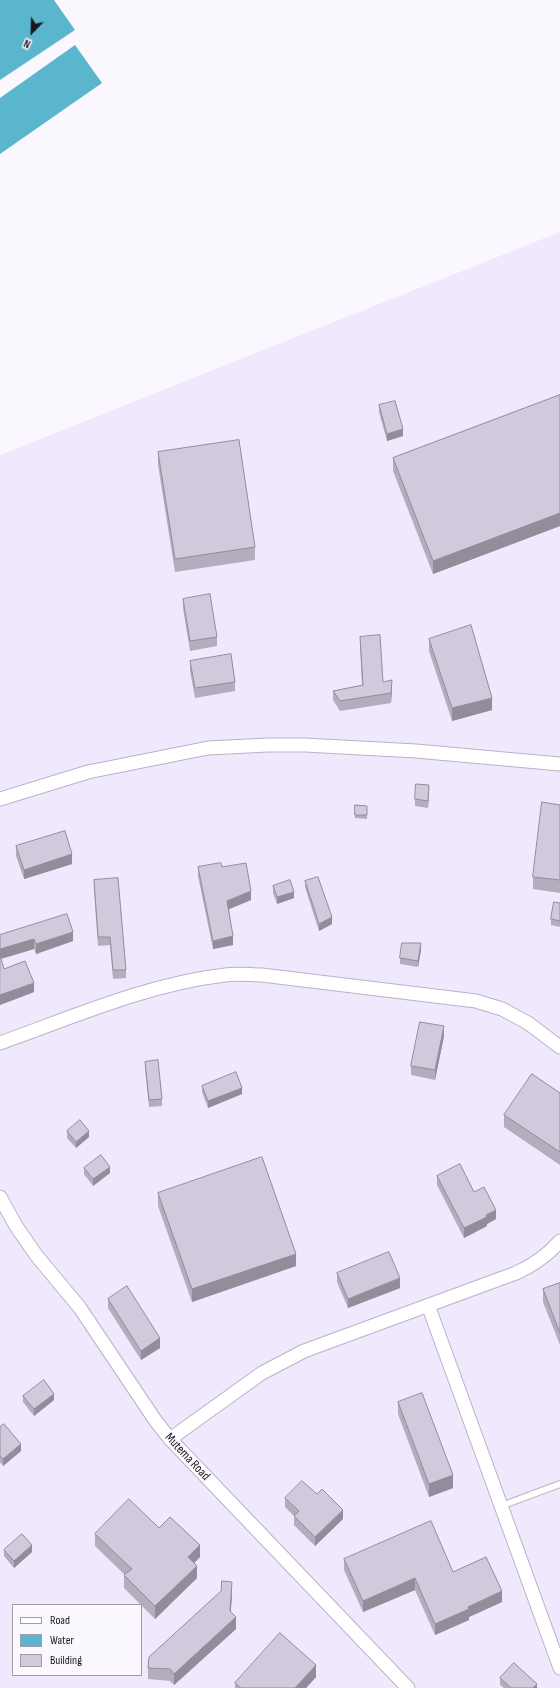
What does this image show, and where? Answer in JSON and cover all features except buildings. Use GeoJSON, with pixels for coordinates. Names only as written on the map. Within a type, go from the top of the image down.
{"type":"FeatureCollection","features":[{"type":"Feature","properties":{"kind":"street"},"geometry":{"type":"LineString","coordinates":[[0,799],[88,772],[208,748],[268,745],[416,751],[560,764]]}},
{"type":"Feature","properties":{"kind":"street"},"geometry":{"type":"LineString","coordinates":[[0,1043],[147,992],[186,981],[227,974],[262,975],[476,1001],[502,1009],[528,1023],[560,1047]]}},
{"type":"Feature","properties":{"kind":"street","name":"Mutema Road"},"geometry":{"type":"LineString","coordinates":[[0,1197],[16,1226],[36,1255],[80,1308],[170,1440],[408,1688]]}},
{"type":"Feature","properties":{"kind":"street"},"geometry":{"type":"LineString","coordinates":[[170,1440],[262,1373],[284,1360],[323,1342],[516,1273],[532,1266],[550,1252],[560,1241]]}},
{"type":"Feature","properties":{"kind":"street"},"geometry":{"type":"LineString","coordinates":[[428,1305],[560,1668]]}},
{"type":"Feature","properties":{"kind":"lane"},"geometry":{"type":"LineString","coordinates":[[501,1506],[560,1484]]}},
{"type":"Feature","properties":{"kind":"shaded area"},"geometry":{"type":"Polygon","coordinates":[[[560,232],[560,1688],[0,1688],[0,455],[560,232]]]}},
{"type":"Feature","properties":{"kind":"water"},"geometry":{"type":"Polygon","coordinates":[[[0,0],[54,0],[75,30],[0,80],[0,0]]]}},
{"type":"Feature","properties":{"kind":"water"},"geometry":{"type":"Polygon","coordinates":[[[75,45],[102,83],[0,154],[0,98],[75,45]]]}}]}
